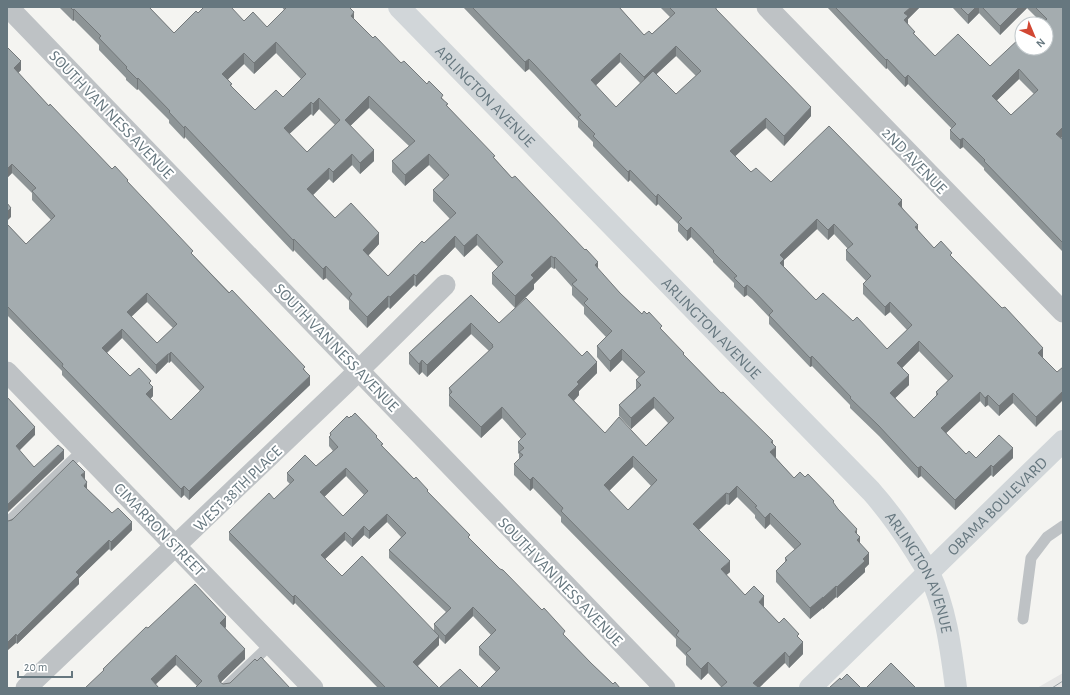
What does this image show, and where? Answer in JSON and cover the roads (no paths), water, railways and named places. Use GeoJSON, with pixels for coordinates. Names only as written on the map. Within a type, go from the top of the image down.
{"type":"FeatureCollection","features":[{"type":"Feature","properties":{"kind":"main road","name":"ARLINGTON AVENUE"},"geometry":{"type":"LineString","coordinates":[[399,7],[885,507],[907,537],[928,573],[941,607],[956,688]]}},
{"type":"Feature","properties":{"kind":"main road","name":"OBAMA BOULEVARD"},"geometry":{"type":"LineString","coordinates":[[810,688],[1063,441]]}},
{"type":"Feature","properties":{"kind":"street","name":"SOUTH VAN NESS AVENUE"},"geometry":{"type":"LineString","coordinates":[[8,7],[665,688]]}},
{"type":"Feature","properties":{"kind":"street","name":"2ND AVENUE"},"geometry":{"type":"LineString","coordinates":[[767,7],[1063,312]]}},
{"type":"Feature","properties":{"kind":"street","name":"WEST 38TH PLACE"},"geometry":{"type":"LineString","coordinates":[[26,688],[176,546],[446,285]]}},
{"type":"Feature","properties":{"kind":"street","name":"CIMARRON STREET"},"geometry":{"type":"LineString","coordinates":[[7,372],[313,688]]}},
{"type":"Feature","properties":{"kind":"lane"},"geometry":{"type":"LineString","coordinates":[[7,522],[83,450]]}},
{"type":"Feature","properties":{"kind":"lane"},"geometry":{"type":"LineString","coordinates":[[1023,619],[1030,558],[1047,537],[1063,526]]}},
{"type":"Feature","properties":{"kind":"lane"},"geometry":{"type":"LineString","coordinates":[[225,688],[271,644]]}},
{"type":"Feature","properties":{"kind":"tram line"},"geometry":{"type":"LineString","coordinates":[[1052,688],[1063,681]]}}]}
